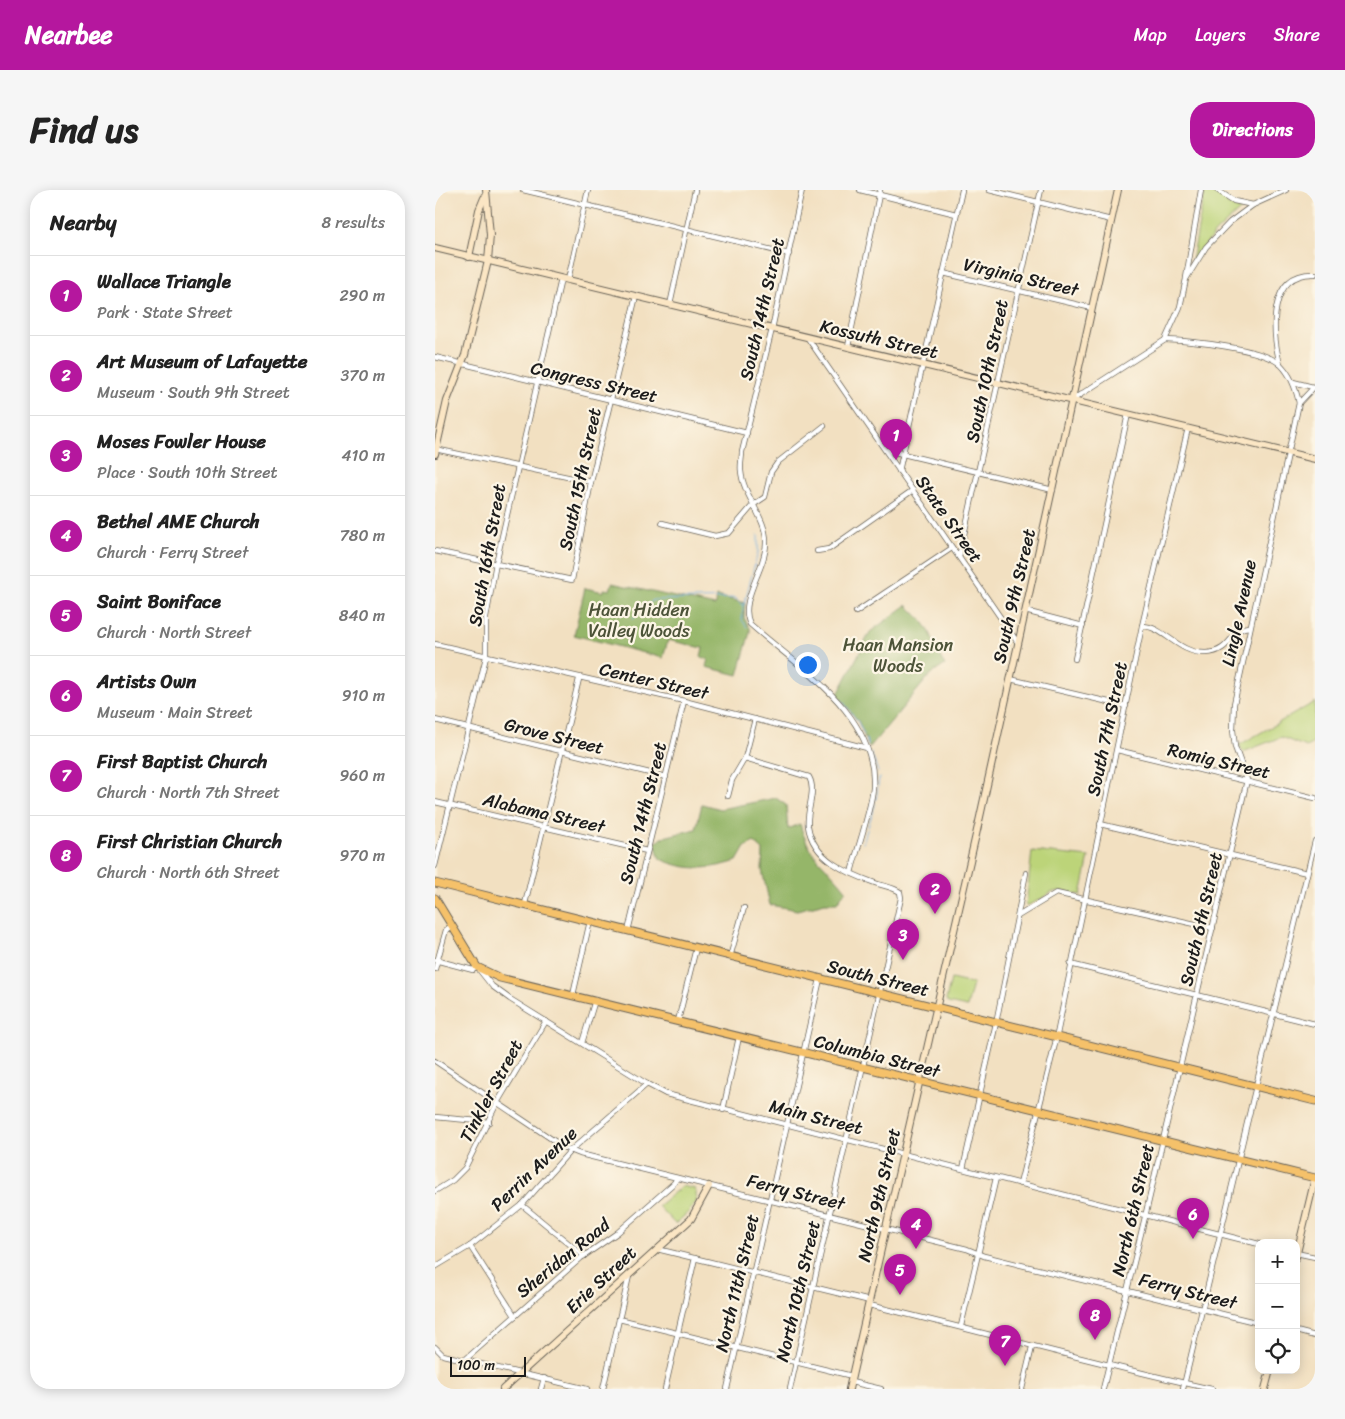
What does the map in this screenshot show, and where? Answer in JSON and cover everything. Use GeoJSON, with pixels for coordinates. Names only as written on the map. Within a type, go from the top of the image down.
{"type":"FeatureCollection","features":[{"type":"Feature","properties":{"kind":"main road","name":"South Street"},"geometry":{"type":"LineString","coordinates":[[435,883],[1315,1101]]}},
{"type":"Feature","properties":{"kind":"main road","name":"Main Street"},"geometry":{"type":"LineString","coordinates":[[435,898],[477,967]]}},
{"type":"Feature","properties":{"kind":"main road","name":"Columbia Street"},"geometry":{"type":"LineString","coordinates":[[477,967],[500,978],[1315,1178]]}},
{"type":"Feature","properties":{"kind":"street"},"geometry":{"type":"LineString","coordinates":[[523,190],[789,254]]}},
{"type":"Feature","properties":{"kind":"street","name":"South 16th Street"},"geometry":{"type":"LineString","coordinates":[[435,866],[486,657],[486,618],[496,563],[537,382],[588,190]]}},
{"type":"Feature","properties":{"kind":"street"},"geometry":{"type":"LineString","coordinates":[[670,305],[695,190]]}},
{"type":"Feature","properties":{"kind":"street","name":"South 14th Street"},"geometry":{"type":"LineString","coordinates":[[802,190],[772,329],[742,452],[741,473],[764,530],[767,543],[745,610],[750,624],[842,704],[857,723],[867,748]]}},
{"type":"Feature","properties":{"kind":"street"},"geometry":{"type":"LineString","coordinates":[[860,190],[880,192],[956,214]]}},
{"type":"Feature","properties":{"kind":"street"},"geometry":{"type":"LineString","coordinates":[[899,471],[962,190]]}},
{"type":"Feature","properties":{"kind":"street"},"geometry":{"type":"LineString","coordinates":[[989,190],[1111,220]]}},
{"type":"Feature","properties":{"kind":"street","name":"South 10th Street"},"geometry":{"type":"LineString","coordinates":[[959,557],[1041,190]]}},
{"type":"Feature","properties":{"kind":"street","name":"South 9th Street"},"geometry":{"type":"LineString","coordinates":[[937,1008],[1118,190]]}},
{"type":"Feature","properties":{"kind":"street"},"geometry":{"type":"LineString","coordinates":[[1072,400],[1165,340],[1179,307],[1186,279],[1201,190]]}},
{"type":"Feature","properties":{"kind":"street"},"geometry":{"type":"LineString","coordinates":[[1217,190],[1234,201],[1253,205]]}},
{"type":"Feature","properties":{"kind":"street"},"geometry":{"type":"LineString","coordinates":[[1186,279],[1216,235],[1253,205],[1286,190]]}},
{"type":"Feature","properties":{"kind":"street"},"geometry":{"type":"LineString","coordinates":[[469,257],[479,210],[486,192]]}},
{"type":"Feature","properties":{"kind":"street"},"geometry":{"type":"LineString","coordinates":[[486,192],[490,235],[488,261],[461,363],[447,401],[435,451],[591,482]]}},
{"type":"Feature","properties":{"kind":"street"},"geometry":{"type":"LineString","coordinates":[[848,347],[880,192]]}},
{"type":"Feature","properties":{"kind":"street","name":"Kossuth Street"},"geometry":{"type":"LineString","coordinates":[[435,248],[1315,459]]}},
{"type":"Feature","properties":{"kind":"street","name":"Virginia Street"},"geometry":{"type":"LineString","coordinates":[[943,273],[1092,308]]}},
{"type":"Feature","properties":{"kind":"street"},"geometry":{"type":"LineString","coordinates":[[1299,403],[1293,382],[1280,364],[1273,331],[1278,301],[1291,282],[1300,276],[1315,274]]}},
{"type":"Feature","properties":{"kind":"street","name":"South 15th Street"},"geometry":{"type":"LineString","coordinates":[[496,563],[572,580],[591,482],[636,296]]}},
{"type":"Feature","properties":{"kind":"street","name":"State Street"},"geometry":{"type":"LineString","coordinates":[[807,337],[1018,643]]}},
{"type":"Feature","properties":{"kind":"street"},"geometry":{"type":"LineString","coordinates":[[1165,340],[1200,342],[1239,349],[1280,364]]}},
{"type":"Feature","properties":{"kind":"street","name":"Congress Street"},"geometry":{"type":"LineString","coordinates":[[435,357],[747,433]]}},
{"type":"Feature","properties":{"kind":"street"},"geometry":{"type":"LineString","coordinates":[[1293,382],[1314,386]]}},
{"type":"Feature","properties":{"kind":"street"},"geometry":{"type":"LineString","coordinates":[[1299,403],[1314,386]]}},
{"type":"Feature","properties":{"kind":"street","name":"Lingle Avenue"},"geometry":{"type":"LineString","coordinates":[[1246,779],[1235,747],[1233,730],[1234,704],[1299,403]]}},
{"type":"Feature","properties":{"kind":"street"},"geometry":{"type":"LineString","coordinates":[[1075,659],[1128,414]]}},
{"type":"Feature","properties":{"kind":"street"},"geometry":{"type":"LineString","coordinates":[[662,524],[715,536],[729,533],[753,505],[765,497],[771,472],[777,462],[823,426]]}},
{"type":"Feature","properties":{"kind":"street","name":"South 7th Street"},"geometry":{"type":"LineString","coordinates":[[1020,1184],[1055,1038],[1142,626],[1188,428]]}},
{"type":"Feature","properties":{"kind":"street"},"geometry":{"type":"LineString","coordinates":[[886,450],[1053,490]]}},
{"type":"Feature","properties":{"kind":"street"},"geometry":{"type":"LineString","coordinates":[[817,551],[829,549],[913,490]]}},
{"type":"Feature","properties":{"kind":"street"},"geometry":{"type":"LineString","coordinates":[[856,612],[952,548]]}},
{"type":"Feature","properties":{"kind":"street"},"geometry":{"type":"LineString","coordinates":[[435,552],[496,563]]}},
{"type":"Feature","properties":{"kind":"street"},"geometry":{"type":"LineString","coordinates":[[1025,611],[1083,626]]}},
{"type":"Feature","properties":{"kind":"street"},"geometry":{"type":"LineString","coordinates":[[1142,626],[1152,626],[1179,647],[1205,653],[1223,649],[1231,641],[1235,632],[1242,627],[1250,627]]}},
{"type":"Feature","properties":{"kind":"street","name":"Center Street"},"geometry":{"type":"LineString","coordinates":[[435,644],[579,679],[684,701],[867,748]]}},
{"type":"Feature","properties":{"kind":"street"},"geometry":{"type":"LineString","coordinates":[[525,904],[579,679]]}},
{"type":"Feature","properties":{"kind":"street"},"geometry":{"type":"LineString","coordinates":[[1010,679],[1126,706]]}},
{"type":"Feature","properties":{"kind":"street","name":"South 14th Street"},"geometry":{"type":"LineString","coordinates":[[628,931],[684,701]]}},
{"type":"Feature","properties":{"kind":"street"},"geometry":{"type":"LineString","coordinates":[[728,796],[732,780],[745,758],[755,719]]}},
{"type":"Feature","properties":{"kind":"street","name":"Grove Street"},"geometry":{"type":"LineString","coordinates":[[435,720],[666,777]]}},
{"type":"Feature","properties":{"kind":"street"},"geometry":{"type":"LineString","coordinates":[[851,873],[873,790],[873,772],[867,748]]}},
{"type":"Feature","properties":{"kind":"street","name":"Romig Street"},"geometry":{"type":"LineString","coordinates":[[1117,750],[1246,779],[1315,798]]}},
{"type":"Feature","properties":{"kind":"street"},"geometry":{"type":"LineString","coordinates":[[745,758],[809,777],[812,786],[808,824],[811,839],[817,849],[832,863],[851,873],[900,892],[901,898],[880,994]]}},
{"type":"Feature","properties":{"kind":"street","name":"South 6th Street"},"geometry":{"type":"LineString","coordinates":[[1180,1067],[1246,779]]}},
{"type":"Feature","properties":{"kind":"street","name":"Alabama Street"},"geometry":{"type":"LineString","coordinates":[[435,802],[647,851]]}},
{"type":"Feature","properties":{"kind":"street"},"geometry":{"type":"LineString","coordinates":[[1101,824],[1307,872]]}},
{"type":"Feature","properties":{"kind":"street"},"geometry":{"type":"LineString","coordinates":[[1183,1389],[1315,841]]}},
{"type":"Feature","properties":{"kind":"street"},"geometry":{"type":"LineString","coordinates":[[963,1170],[996,1023],[1026,872]]}},
{"type":"Feature","properties":{"kind":"street"},"geometry":{"type":"LineString","coordinates":[[1018,916],[1056,893],[1213,928]]}},
{"type":"Feature","properties":{"kind":"street"},"geometry":{"type":"LineString","coordinates":[[731,956],[744,908]]}},
{"type":"Feature","properties":{"kind":"street"},"geometry":{"type":"LineString","coordinates":[[573,995],[590,921]]}},
{"type":"Feature","properties":{"kind":"street"},"geometry":{"type":"LineString","coordinates":[[435,969],[446,930],[451,926]]}},
{"type":"Feature","properties":{"kind":"street"},"geometry":{"type":"LineString","coordinates":[[678,1022],[696,948]]}},
{"type":"Feature","properties":{"kind":"street","name":"Columbia Street"},"geometry":{"type":"LineString","coordinates":[[436,961],[473,970],[477,967]]}},
{"type":"Feature","properties":{"kind":"street"},"geometry":{"type":"LineString","coordinates":[[1070,964],[1315,1024]]}},
{"type":"Feature","properties":{"kind":"street","name":"Main Street"},"geometry":{"type":"LineString","coordinates":[[477,967],[492,986],[499,991],[666,1094],[1145,1217],[1255,1243]]}},
{"type":"Feature","properties":{"kind":"street"},"geometry":{"type":"LineString","coordinates":[[499,991],[497,984],[500,978]]}},
{"type":"Feature","properties":{"kind":"street","name":"North 11th Street"},"geometry":{"type":"LineString","coordinates":[[727,1389],[820,979]]}},
{"type":"Feature","properties":{"kind":"street","name":"North 10th Street"},"geometry":{"type":"LineString","coordinates":[[790,1389],[845,1140],[880,994]]}},
{"type":"Feature","properties":{"kind":"street"},"geometry":{"type":"LineString","coordinates":[[582,1043],[595,1000]]}},
{"type":"Feature","properties":{"kind":"street","name":"North 9th Street"},"geometry":{"type":"LineString","coordinates":[[849,1389],[937,1008]]}},
{"type":"Feature","properties":{"kind":"street","name":"Tinkler Street"},"geometry":{"type":"LineString","coordinates":[[435,1191],[460,1174],[489,1122],[497,1103],[546,1021]]}},
{"type":"Feature","properties":{"kind":"street"},"geometry":{"type":"LineString","coordinates":[[723,1110],[739,1037]]}},
{"type":"Feature","properties":{"kind":"street","name":"Ferry Street"},"geometry":{"type":"LineString","coordinates":[[435,1061],[570,1151],[1255,1321]]}},
{"type":"Feature","properties":{"kind":"street","name":"North 6th Street"},"geometry":{"type":"LineString","coordinates":[[1103,1389],[1128,1291],[1180,1067]]}},
{"type":"Feature","properties":{"kind":"street","name":"Perrin Avenue"},"geometry":{"type":"LineString","coordinates":[[435,1267],[470,1246],[522,1205],[570,1151],[647,1084]]}},
{"type":"Feature","properties":{"kind":"street"},"geometry":{"type":"LineString","coordinates":[[435,1117],[489,1122]]}},
{"type":"Feature","properties":{"kind":"street","name":"Sheridan Road"},"geometry":{"type":"LineString","coordinates":[[466,1359],[584,1256],[617,1233],[674,1184],[677,1178]]}},
{"type":"Feature","properties":{"kind":"street"},"geometry":{"type":"LineString","coordinates":[[961,1326],[996,1178]]}},
{"type":"Feature","properties":{"kind":"street"},"geometry":{"type":"LineString","coordinates":[[1300,1241],[1315,1178]]}},
{"type":"Feature","properties":{"kind":"street","name":"Erie Street"},"geometry":{"type":"LineString","coordinates":[[503,1389],[691,1219],[709,1186]]}},
{"type":"Feature","properties":{"kind":"street"},"geometry":{"type":"LineString","coordinates":[[522,1205],[584,1256]]}},
{"type":"Feature","properties":{"kind":"street"},"geometry":{"type":"LineString","coordinates":[[470,1246],[515,1316]]}},
{"type":"Feature","properties":{"kind":"street"},"geometry":{"type":"LineString","coordinates":[[657,1249],[812,1287],[961,1326],[1032,1347],[1212,1389]]}},
{"type":"Feature","properties":{"kind":"street"},"geometry":{"type":"LineString","coordinates":[[1300,1255],[1315,1258]]}},
{"type":"Feature","properties":{"kind":"street"},"geometry":{"type":"LineString","coordinates":[[665,1389],[695,1258]]}},
{"type":"Feature","properties":{"kind":"street"},"geometry":{"type":"LineString","coordinates":[[603,1389],[629,1276]]}},
{"type":"Feature","properties":{"kind":"street"},"geometry":{"type":"LineString","coordinates":[[619,1320],[796,1362],[881,1389]]}},
{"type":"Feature","properties":{"kind":"street"},"geometry":{"type":"LineString","coordinates":[[1300,1332],[1315,1336]]}},
{"type":"Feature","properties":{"kind":"street"},"geometry":{"type":"LineString","coordinates":[[435,1347],[443,1355],[587,1389]]}},
{"type":"Feature","properties":{"kind":"street"},"geometry":{"type":"LineString","coordinates":[[1022,1389],[1032,1347]]}},
{"type":"Feature","properties":{"kind":"street"},"geometry":{"type":"LineString","coordinates":[[1265,1389],[1269,1374]]}},
{"type":"Feature","properties":{"kind":"street"},"geometry":{"type":"LineString","coordinates":[[541,1389],[544,1378]]}},
{"type":"Feature","properties":{"kind":"green space"},"geometry":{"type":"Polygon","coordinates":[[[1205,190],[1214,190],[1227,202],[1241,209],[1215,233],[1192,262],[1205,190]]]}},
{"type":"Feature","properties":{"kind":"green space","name":"Haan Hidden Valley Woods"},"geometry":{"type":"Polygon","coordinates":[[[612,583],[715,606],[717,596],[745,603],[744,618],[750,628],[750,632],[738,675],[706,667],[708,659],[701,657],[703,648],[668,640],[663,658],[574,635],[585,588],[604,592],[604,589],[610,590],[612,583]]]}},
{"type":"Feature","properties":{"kind":"green space","name":"Haan Mansion Woods"},"geometry":{"type":"Polygon","coordinates":[[[907,605],[926,626],[945,665],[930,675],[869,748],[858,721],[837,696],[870,632],[907,605]]]}},
{"type":"Feature","properties":{"kind":"green space"},"geometry":{"type":"Polygon","coordinates":[[[1315,702],[1315,742],[1306,747],[1281,737],[1243,752],[1239,745],[1315,702]]]}},
{"type":"Feature","properties":{"kind":"green space"},"geometry":{"type":"Polygon","coordinates":[[[776,798],[786,805],[788,829],[800,824],[814,854],[846,890],[837,903],[825,903],[797,910],[770,905],[762,870],[763,850],[754,842],[745,847],[737,861],[717,866],[698,868],[679,866],[660,859],[655,843],[664,837],[696,829],[702,804],[720,809],[776,798]]]}},
{"type":"Feature","properties":{"kind":"green space"},"geometry":{"type":"Polygon","coordinates":[[[1032,851],[1089,857],[1081,895],[1061,891],[1055,892],[1026,906],[1032,851]]]}},
{"type":"Feature","properties":{"kind":"green space"},"geometry":{"type":"Polygon","coordinates":[[[951,979],[973,984],[967,1007],[948,1003],[946,1000],[951,979]]]}},
{"type":"Feature","properties":{"kind":"green space"},"geometry":{"type":"Polygon","coordinates":[[[682,1186],[695,1189],[696,1200],[691,1209],[675,1224],[658,1206],[682,1186]]]}},
{"type":"Feature","properties":{"kind":"waterway"},"geometry":{"type":"LineString","coordinates":[[744,605],[758,552],[758,535]]}},
{"type":"Feature","properties":{"kind":"waterway"},"geometry":{"type":"LineString","coordinates":[[633,619],[653,600],[735,598],[743,605],[742,620],[747,627]]}},
{"type":"Feature","properties":{"kind":"waterway"},"geometry":{"type":"LineString","coordinates":[[842,700],[858,722],[864,735]]}},
{"type":"Feature","properties":{"kind":"waterway"},"geometry":{"type":"LineString","coordinates":[[866,739],[868,746]]}},
{"type":"Feature","properties":{"kind":"waterway"},"geometry":{"type":"LineString","coordinates":[[871,753],[878,772]]}},
{"type":"Feature","properties":{"kind":"waterway"},"geometry":{"type":"LineString","coordinates":[[876,800],[879,778]]}},
{"type":"Feature","properties":{"kind":"waterway"},"geometry":{"type":"LineString","coordinates":[[863,843],[875,804]]}},
{"type":"Feature","properties":{"kind":"place","name":"Wallace Triangle"},"geometry":{"type":"Point","coordinates":[896,460]}},
{"type":"Feature","properties":{"kind":"place","name":"Art Museum of Lafayette"},"geometry":{"type":"Point","coordinates":[935,914]}},
{"type":"Feature","properties":{"kind":"place","name":"Moses Fowler House"},"geometry":{"type":"Point","coordinates":[903,960]}},
{"type":"Feature","properties":{"kind":"place","name":"Artists Own"},"geometry":{"type":"Point","coordinates":[1193,1239]}},
{"type":"Feature","properties":{"kind":"place","name":"Bethel AME Church"},"geometry":{"type":"Point","coordinates":[916,1249]}},
{"type":"Feature","properties":{"kind":"place","name":"Saint Boniface"},"geometry":{"type":"Point","coordinates":[900,1295]}},
{"type":"Feature","properties":{"kind":"place","name":"First Christian Church"},"geometry":{"type":"Point","coordinates":[1095,1340]}},
{"type":"Feature","properties":{"kind":"place","name":"First Baptist Church"},"geometry":{"type":"Point","coordinates":[1005,1366]}}]}
